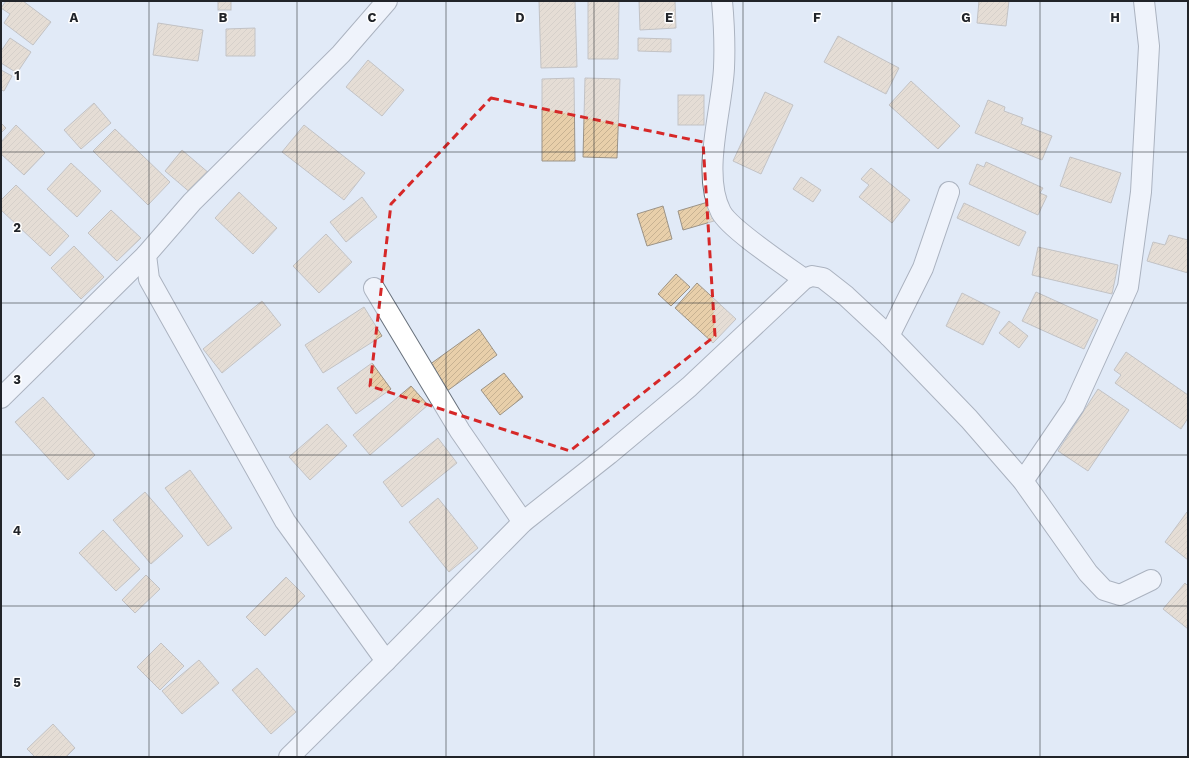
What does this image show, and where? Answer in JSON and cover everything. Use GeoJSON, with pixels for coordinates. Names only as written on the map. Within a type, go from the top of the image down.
{"type":"FeatureCollection","features":[{"type":"Feature","properties":{"kind":"street"},"geometry":{"type":"LineString","coordinates":[[1,398],[146,255],[192,202],[342,54],[387,1]]}},
{"type":"Feature","properties":{"kind":"street"},"geometry":{"type":"LineString","coordinates":[[722,1],[724,68],[714,146],[713,185],[721,213],[734,227],[804,279]]}},
{"type":"Feature","properties":{"kind":"street"},"geometry":{"type":"LineString","coordinates":[[1023,481],[1074,406],[1128,287],[1142,192],[1149,46],[1144,1]]}},
{"type":"Feature","properties":{"kind":"street"},"geometry":{"type":"LineString","coordinates":[[889,336],[923,268],[949,192]]}},
{"type":"Feature","properties":{"kind":"street"},"geometry":{"type":"LineString","coordinates":[[146,255],[149,279],[285,521],[386,661]]}},
{"type":"Feature","properties":{"kind":"street"},"geometry":{"type":"LineString","coordinates":[[289,757],[386,661],[522,522],[609,454],[689,387],[804,279],[812,276],[823,278],[846,296],[889,336],[969,419],[1023,481],[1088,573],[1104,590],[1120,595],[1151,580]]}},
{"type":"Feature","properties":{"kind":"street"},"geometry":{"type":"LineString","coordinates":[[374,288],[460,431],[522,522]]}},
{"type":"Feature","properties":{"kind":"highlighted area"},"geometry":{"type":"Polygon","coordinates":[[[491,98],[703,142],[715,336],[570,451],[370,386],[391,204],[491,98]]]}},
{"type":"Feature","properties":{"kind":"building"},"geometry":{"type":"Polygon","coordinates":[[[6,1],[23,1],[51,22],[33,45],[4,23],[10,14],[1,8],[6,1]]]}},
{"type":"Feature","properties":{"kind":"building"},"geometry":{"type":"Polygon","coordinates":[[[218,1],[231,1],[231,10],[218,10],[218,1]]]}},
{"type":"Feature","properties":{"kind":"building"},"geometry":{"type":"Polygon","coordinates":[[[539,1],[575,1],[577,67],[541,68],[539,1]]]}},
{"type":"Feature","properties":{"kind":"building"},"geometry":{"type":"Polygon","coordinates":[[[588,1],[619,1],[618,59],[588,59],[588,1]]]}},
{"type":"Feature","properties":{"kind":"building"},"geometry":{"type":"Polygon","coordinates":[[[639,1],[675,1],[676,28],[640,30],[639,1]]]}},
{"type":"Feature","properties":{"kind":"building"},"geometry":{"type":"Polygon","coordinates":[[[979,1],[1009,1],[1006,26],[977,23],[979,1]]]}},
{"type":"Feature","properties":{"kind":"building"},"geometry":{"type":"Polygon","coordinates":[[[158,23],[203,30],[198,61],[153,55],[158,23]]]}},
{"type":"Feature","properties":{"kind":"building"},"geometry":{"type":"Polygon","coordinates":[[[255,28],[255,56],[226,56],[226,29],[255,28]]]}},
{"type":"Feature","properties":{"kind":"building"},"geometry":{"type":"Polygon","coordinates":[[[838,36],[899,68],[886,94],[824,62],[838,36]]]}},
{"type":"Feature","properties":{"kind":"building"},"geometry":{"type":"Polygon","coordinates":[[[10,38],[31,52],[17,73],[1,63],[1,51],[10,38]]]}},
{"type":"Feature","properties":{"kind":"building"},"geometry":{"type":"Polygon","coordinates":[[[638,38],[671,39],[671,52],[638,51],[638,38]]]}},
{"type":"Feature","properties":{"kind":"building"},"geometry":{"type":"Polygon","coordinates":[[[368,60],[404,90],[382,116],[346,87],[368,60]]]}},
{"type":"Feature","properties":{"kind":"building"},"geometry":{"type":"Polygon","coordinates":[[[1,70],[12,76],[4,91],[1,90],[1,70]]]}},
{"type":"Feature","properties":{"kind":"building"},"geometry":{"type":"Polygon","coordinates":[[[574,78],[575,161],[542,161],[542,79],[574,78]]]}},
{"type":"Feature","properties":{"kind":"building"},"geometry":{"type":"Polygon","coordinates":[[[585,78],[620,79],[617,158],[583,157],[585,78]]]}},
{"type":"Feature","properties":{"kind":"building"},"geometry":{"type":"Polygon","coordinates":[[[911,81],[960,126],[938,149],[889,105],[911,81]]]}},
{"type":"Feature","properties":{"kind":"building"},"geometry":{"type":"Polygon","coordinates":[[[765,92],[793,105],[761,174],[733,161],[765,92]]]}},
{"type":"Feature","properties":{"kind":"building"},"geometry":{"type":"Polygon","coordinates":[[[678,95],[704,95],[704,125],[678,125],[678,95]]]}},
{"type":"Feature","properties":{"kind":"building"},"geometry":{"type":"Polygon","coordinates":[[[988,100],[1005,107],[1004,111],[1023,118],[1021,124],[1052,136],[1042,160],[975,133],[988,100]]]}},
{"type":"Feature","properties":{"kind":"building"},"geometry":{"type":"Polygon","coordinates":[[[94,103],[111,123],[81,149],[64,130],[94,103]]]}},
{"type":"Feature","properties":{"kind":"building"},"geometry":{"type":"Polygon","coordinates":[[[1,123],[6,128],[1,133],[1,123]]]}},
{"type":"Feature","properties":{"kind":"building"},"geometry":{"type":"Polygon","coordinates":[[[16,125],[45,153],[24,175],[1,154],[1,142],[16,125]]]}},
{"type":"Feature","properties":{"kind":"building"},"geometry":{"type":"Polygon","coordinates":[[[304,125],[365,173],[344,200],[282,152],[304,125]]]}},
{"type":"Feature","properties":{"kind":"building"},"geometry":{"type":"Polygon","coordinates":[[[115,129],[170,182],[148,205],[93,151],[115,129]]]}},
{"type":"Feature","properties":{"kind":"building"},"geometry":{"type":"Polygon","coordinates":[[[182,150],[210,174],[192,194],[165,171],[182,150]]]}},
{"type":"Feature","properties":{"kind":"building"},"geometry":{"type":"Polygon","coordinates":[[[1070,157],[1121,173],[1111,203],[1060,186],[1070,157]]]}},
{"type":"Feature","properties":{"kind":"building"},"geometry":{"type":"Polygon","coordinates":[[[986,162],[1043,188],[1040,193],[1047,196],[1038,215],[969,184],[977,164],[984,167],[986,162]]]}},
{"type":"Feature","properties":{"kind":"building"},"geometry":{"type":"Polygon","coordinates":[[[71,163],[101,191],[77,217],[47,189],[71,163]]]}},
{"type":"Feature","properties":{"kind":"building"},"geometry":{"type":"Polygon","coordinates":[[[871,168],[910,200],[892,223],[859,197],[869,185],[861,179],[871,168]]]}},
{"type":"Feature","properties":{"kind":"building"},"geometry":{"type":"Polygon","coordinates":[[[801,177],[821,190],[813,202],[793,189],[801,177]]]}},
{"type":"Feature","properties":{"kind":"building"},"geometry":{"type":"Polygon","coordinates":[[[16,185],[69,236],[50,256],[1,210],[1,200],[16,185]]]}},
{"type":"Feature","properties":{"kind":"building"},"geometry":{"type":"Polygon","coordinates":[[[239,192],[277,228],[253,254],[215,218],[239,192]]]}},
{"type":"Feature","properties":{"kind":"building"},"geometry":{"type":"Polygon","coordinates":[[[362,197],[377,217],[346,242],[330,222],[362,197]]]}},
{"type":"Feature","properties":{"kind":"building"},"geometry":{"type":"Polygon","coordinates":[[[708,202],[714,221],[683,230],[678,211],[708,202]]]}},
{"type":"Feature","properties":{"kind":"building"},"geometry":{"type":"Polygon","coordinates":[[[964,203],[1026,232],[1019,246],[957,218],[964,203]]]}},
{"type":"Feature","properties":{"kind":"building"},"geometry":{"type":"Polygon","coordinates":[[[663,206],[672,239],[647,246],[637,214],[663,206]]]}},
{"type":"Feature","properties":{"kind":"building"},"geometry":{"type":"Polygon","coordinates":[[[111,210],[141,238],[117,261],[88,233],[111,210]]]}},
{"type":"Feature","properties":{"kind":"building"},"geometry":{"type":"Polygon","coordinates":[[[326,234],[352,262],[319,293],[293,266],[326,234]]]}},
{"type":"Feature","properties":{"kind":"building"},"geometry":{"type":"Polygon","coordinates":[[[1169,235],[1188,240],[1188,273],[1147,261],[1153,242],[1165,245],[1169,235]]]}},
{"type":"Feature","properties":{"kind":"building"},"geometry":{"type":"Polygon","coordinates":[[[74,246],[104,277],[81,299],[51,268],[74,246]]]}},
{"type":"Feature","properties":{"kind":"building"},"geometry":{"type":"Polygon","coordinates":[[[1038,247],[1118,265],[1112,294],[1032,275],[1038,247]]]}},
{"type":"Feature","properties":{"kind":"building"},"geometry":{"type":"Polygon","coordinates":[[[676,274],[690,287],[671,306],[658,294],[676,274]]]}},
{"type":"Feature","properties":{"kind":"building"},"geometry":{"type":"Polygon","coordinates":[[[697,283],[736,319],[713,343],[675,308],[697,283]]]}},
{"type":"Feature","properties":{"kind":"building"},"geometry":{"type":"Polygon","coordinates":[[[1036,292],[1098,320],[1084,349],[1022,321],[1036,292]]]}},
{"type":"Feature","properties":{"kind":"building"},"geometry":{"type":"Polygon","coordinates":[[[962,293],[1000,312],[983,345],[946,326],[962,293]]]}},
{"type":"Feature","properties":{"kind":"building"},"geometry":{"type":"Polygon","coordinates":[[[262,301],[281,325],[222,373],[203,349],[262,301]]]}},
{"type":"Feature","properties":{"kind":"building"},"geometry":{"type":"Polygon","coordinates":[[[364,307],[382,336],[323,373],[305,345],[364,307]]]}},
{"type":"Feature","properties":{"kind":"building"},"geometry":{"type":"Polygon","coordinates":[[[1009,321],[1028,336],[1019,348],[999,333],[1009,321]]]}},
{"type":"Feature","properties":{"kind":"building"},"geometry":{"type":"Polygon","coordinates":[[[479,329],[497,355],[447,391],[429,365],[479,329]]]}},
{"type":"Feature","properties":{"kind":"building"},"geometry":{"type":"Polygon","coordinates":[[[1126,352],[1188,395],[1188,418],[1181,429],[1115,383],[1121,375],[1114,370],[1126,352]]]}},
{"type":"Feature","properties":{"kind":"building"},"geometry":{"type":"Polygon","coordinates":[[[372,363],[391,389],[356,414],[337,388],[372,363]]]}},
{"type":"Feature","properties":{"kind":"building"},"geometry":{"type":"Polygon","coordinates":[[[504,373],[523,397],[500,415],[481,390],[504,373]]]}},
{"type":"Feature","properties":{"kind":"building"},"geometry":{"type":"Polygon","coordinates":[[[411,386],[428,405],[370,455],[353,435],[411,386]]]}},
{"type":"Feature","properties":{"kind":"building"},"geometry":{"type":"Polygon","coordinates":[[[1098,389],[1129,410],[1088,471],[1058,451],[1098,389]]]}},
{"type":"Feature","properties":{"kind":"building"},"geometry":{"type":"Polygon","coordinates":[[[43,397],[95,455],[68,480],[15,422],[43,397]]]}},
{"type":"Feature","properties":{"kind":"building"},"geometry":{"type":"Polygon","coordinates":[[[327,424],[347,446],[310,480],[289,457],[327,424]]]}},
{"type":"Feature","properties":{"kind":"building"},"geometry":{"type":"Polygon","coordinates":[[[438,438],[457,463],[402,507],[383,482],[438,438]]]}},
{"type":"Feature","properties":{"kind":"building"},"geometry":{"type":"Polygon","coordinates":[[[190,470],[232,528],[208,546],[165,488],[190,470]]]}},
{"type":"Feature","properties":{"kind":"building"},"geometry":{"type":"Polygon","coordinates":[[[145,492],[183,536],[151,564],[113,520],[145,492]]]}},
{"type":"Feature","properties":{"kind":"building"},"geometry":{"type":"Polygon","coordinates":[[[438,498],[478,548],[449,572],[409,522],[438,498]]]}},
{"type":"Feature","properties":{"kind":"building"},"geometry":{"type":"Polygon","coordinates":[[[1187,512],[1188,513],[1188,560],[1165,542],[1187,512]]]}},
{"type":"Feature","properties":{"kind":"building"},"geometry":{"type":"Polygon","coordinates":[[[103,530],[140,569],[116,591],[79,553],[103,530]]]}},
{"type":"Feature","properties":{"kind":"building"},"geometry":{"type":"Polygon","coordinates":[[[146,575],[160,589],[135,613],[122,600],[146,575]]]}},
{"type":"Feature","properties":{"kind":"building"},"geometry":{"type":"Polygon","coordinates":[[[286,577],[305,596],[265,636],[246,617],[286,577]]]}},
{"type":"Feature","properties":{"kind":"building"},"geometry":{"type":"Polygon","coordinates":[[[1185,583],[1188,586],[1188,629],[1163,609],[1185,583]]]}},
{"type":"Feature","properties":{"kind":"building"},"geometry":{"type":"Polygon","coordinates":[[[161,643],[184,666],[160,690],[137,667],[161,643]]]}},
{"type":"Feature","properties":{"kind":"building"},"geometry":{"type":"Polygon","coordinates":[[[199,660],[219,683],[182,714],[162,691],[199,660]]]}},
{"type":"Feature","properties":{"kind":"building"},"geometry":{"type":"Polygon","coordinates":[[[257,668],[296,712],[271,734],[232,690],[257,668]]]}},
{"type":"Feature","properties":{"kind":"building"},"geometry":{"type":"Polygon","coordinates":[[[53,724],[75,748],[66,757],[35,757],[27,749],[53,724]]]}}]}
